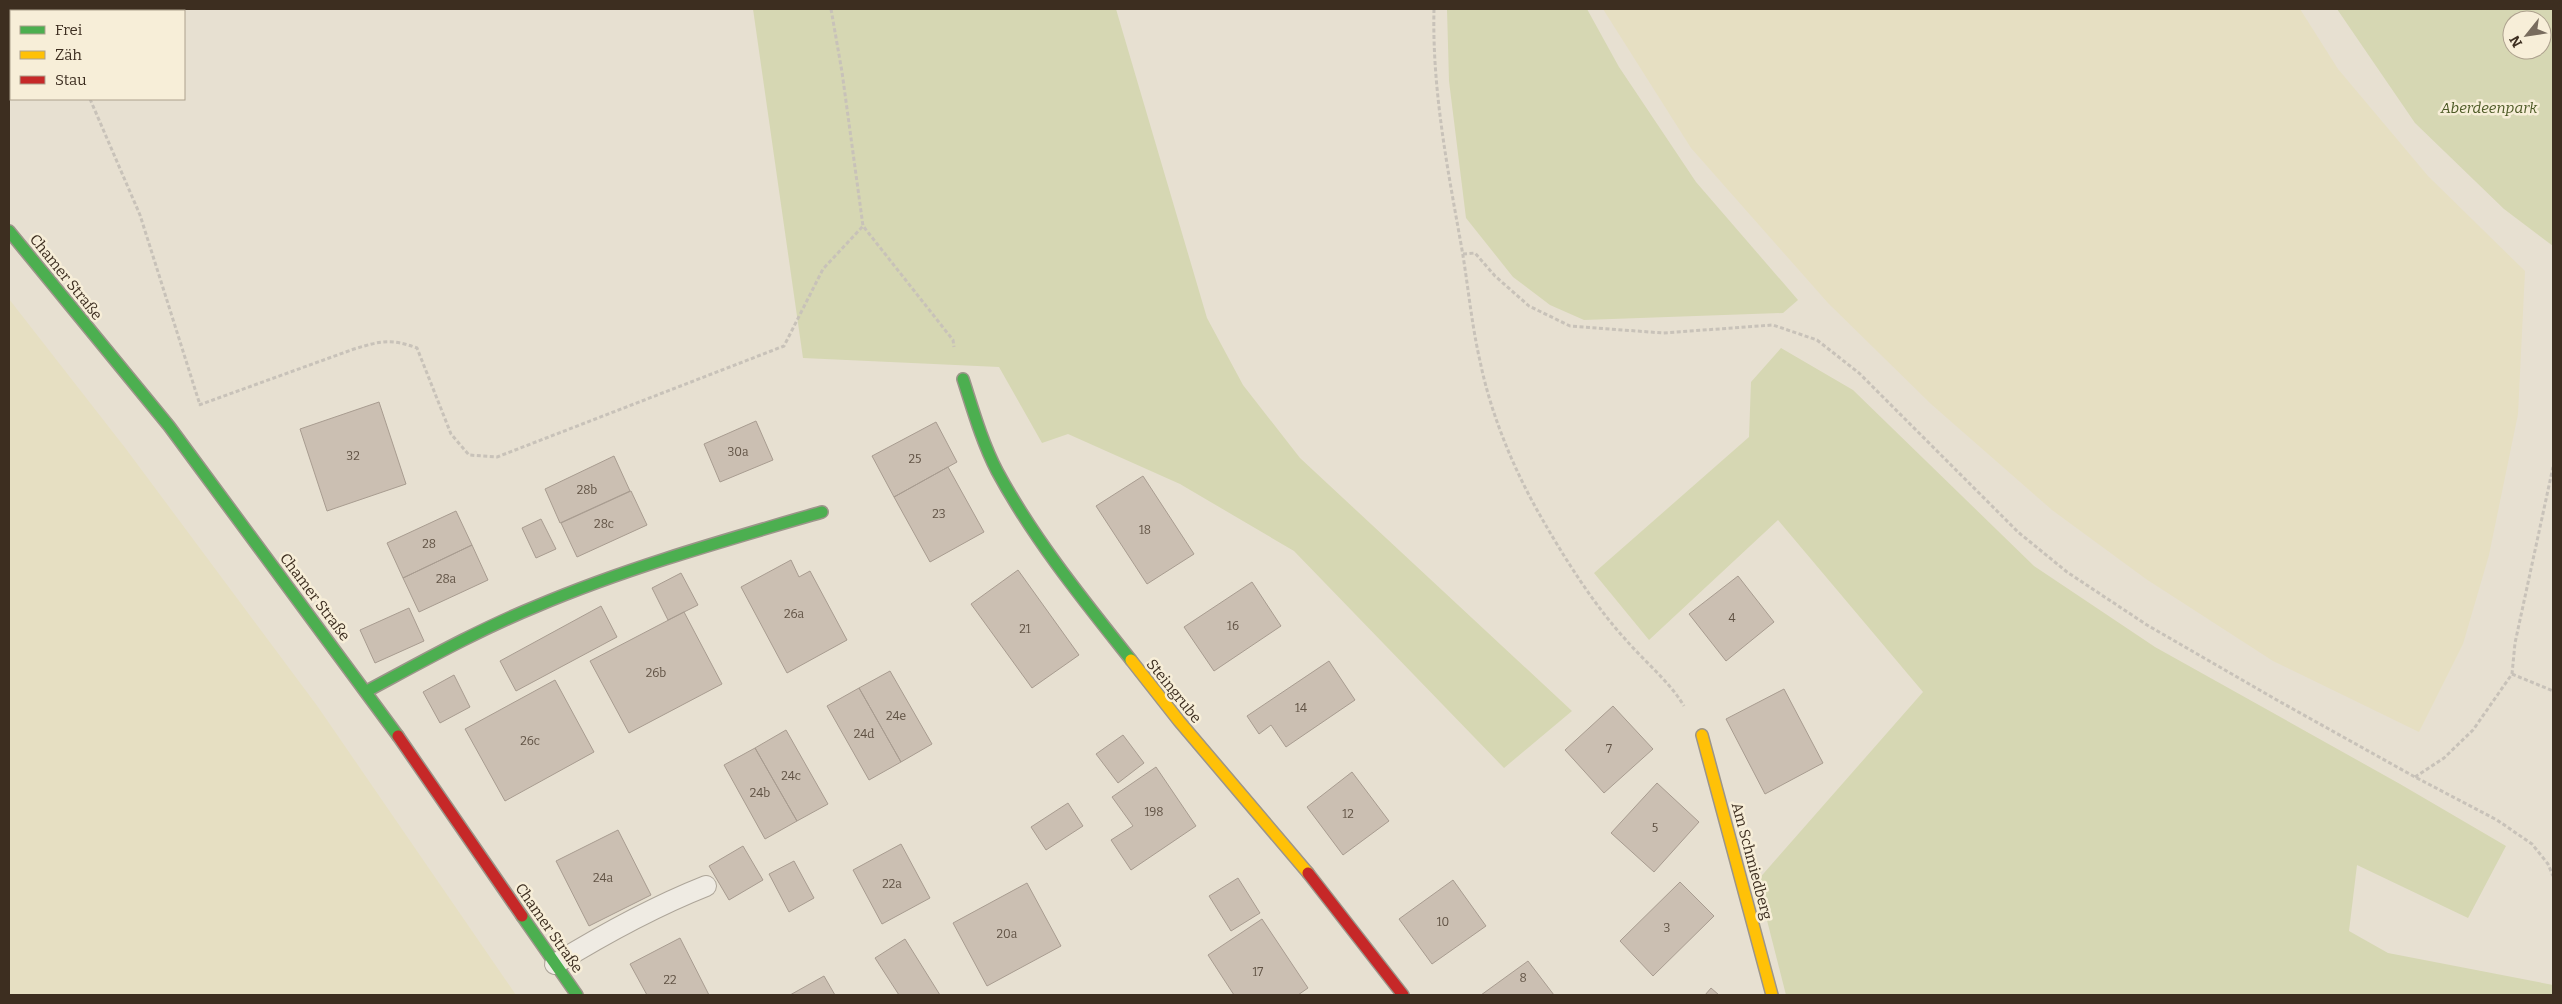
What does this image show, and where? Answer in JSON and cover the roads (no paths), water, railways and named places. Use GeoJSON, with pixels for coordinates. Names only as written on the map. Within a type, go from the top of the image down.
{"type":"FeatureCollection","features":[{"type":"Feature","properties":{"kind":"street","name":"Chamer Straße"},"geometry":{"type":"LineString","coordinates":[[9,231],[168,426],[367,691],[577,995]]}},
{"type":"Feature","properties":{"kind":"street","name":"Steingrube"},"geometry":{"type":"LineString","coordinates":[[963,379],[980,434],[997,471],[1022,511],[1091,610],[1179,721],[1326,894],[1403,995]]}},
{"type":"Feature","properties":{"kind":"street"},"geometry":{"type":"LineString","coordinates":[[367,691],[470,636],[561,596],[693,550],[822,512]]}},
{"type":"Feature","properties":{"kind":"street","name":"Am Schmiedberg"},"geometry":{"type":"LineString","coordinates":[[1702,735],[1772,995]]}},
{"type":"Feature","properties":{"kind":"lane"},"geometry":{"type":"LineString","coordinates":[[555,964],[597,938],[663,903],[706,886]]}},
{"type":"Feature","properties":{"kind":"park label","name":"Aberdeenpark"},"geometry":{"type":"Point","coordinates":[2489,108]}}]}
